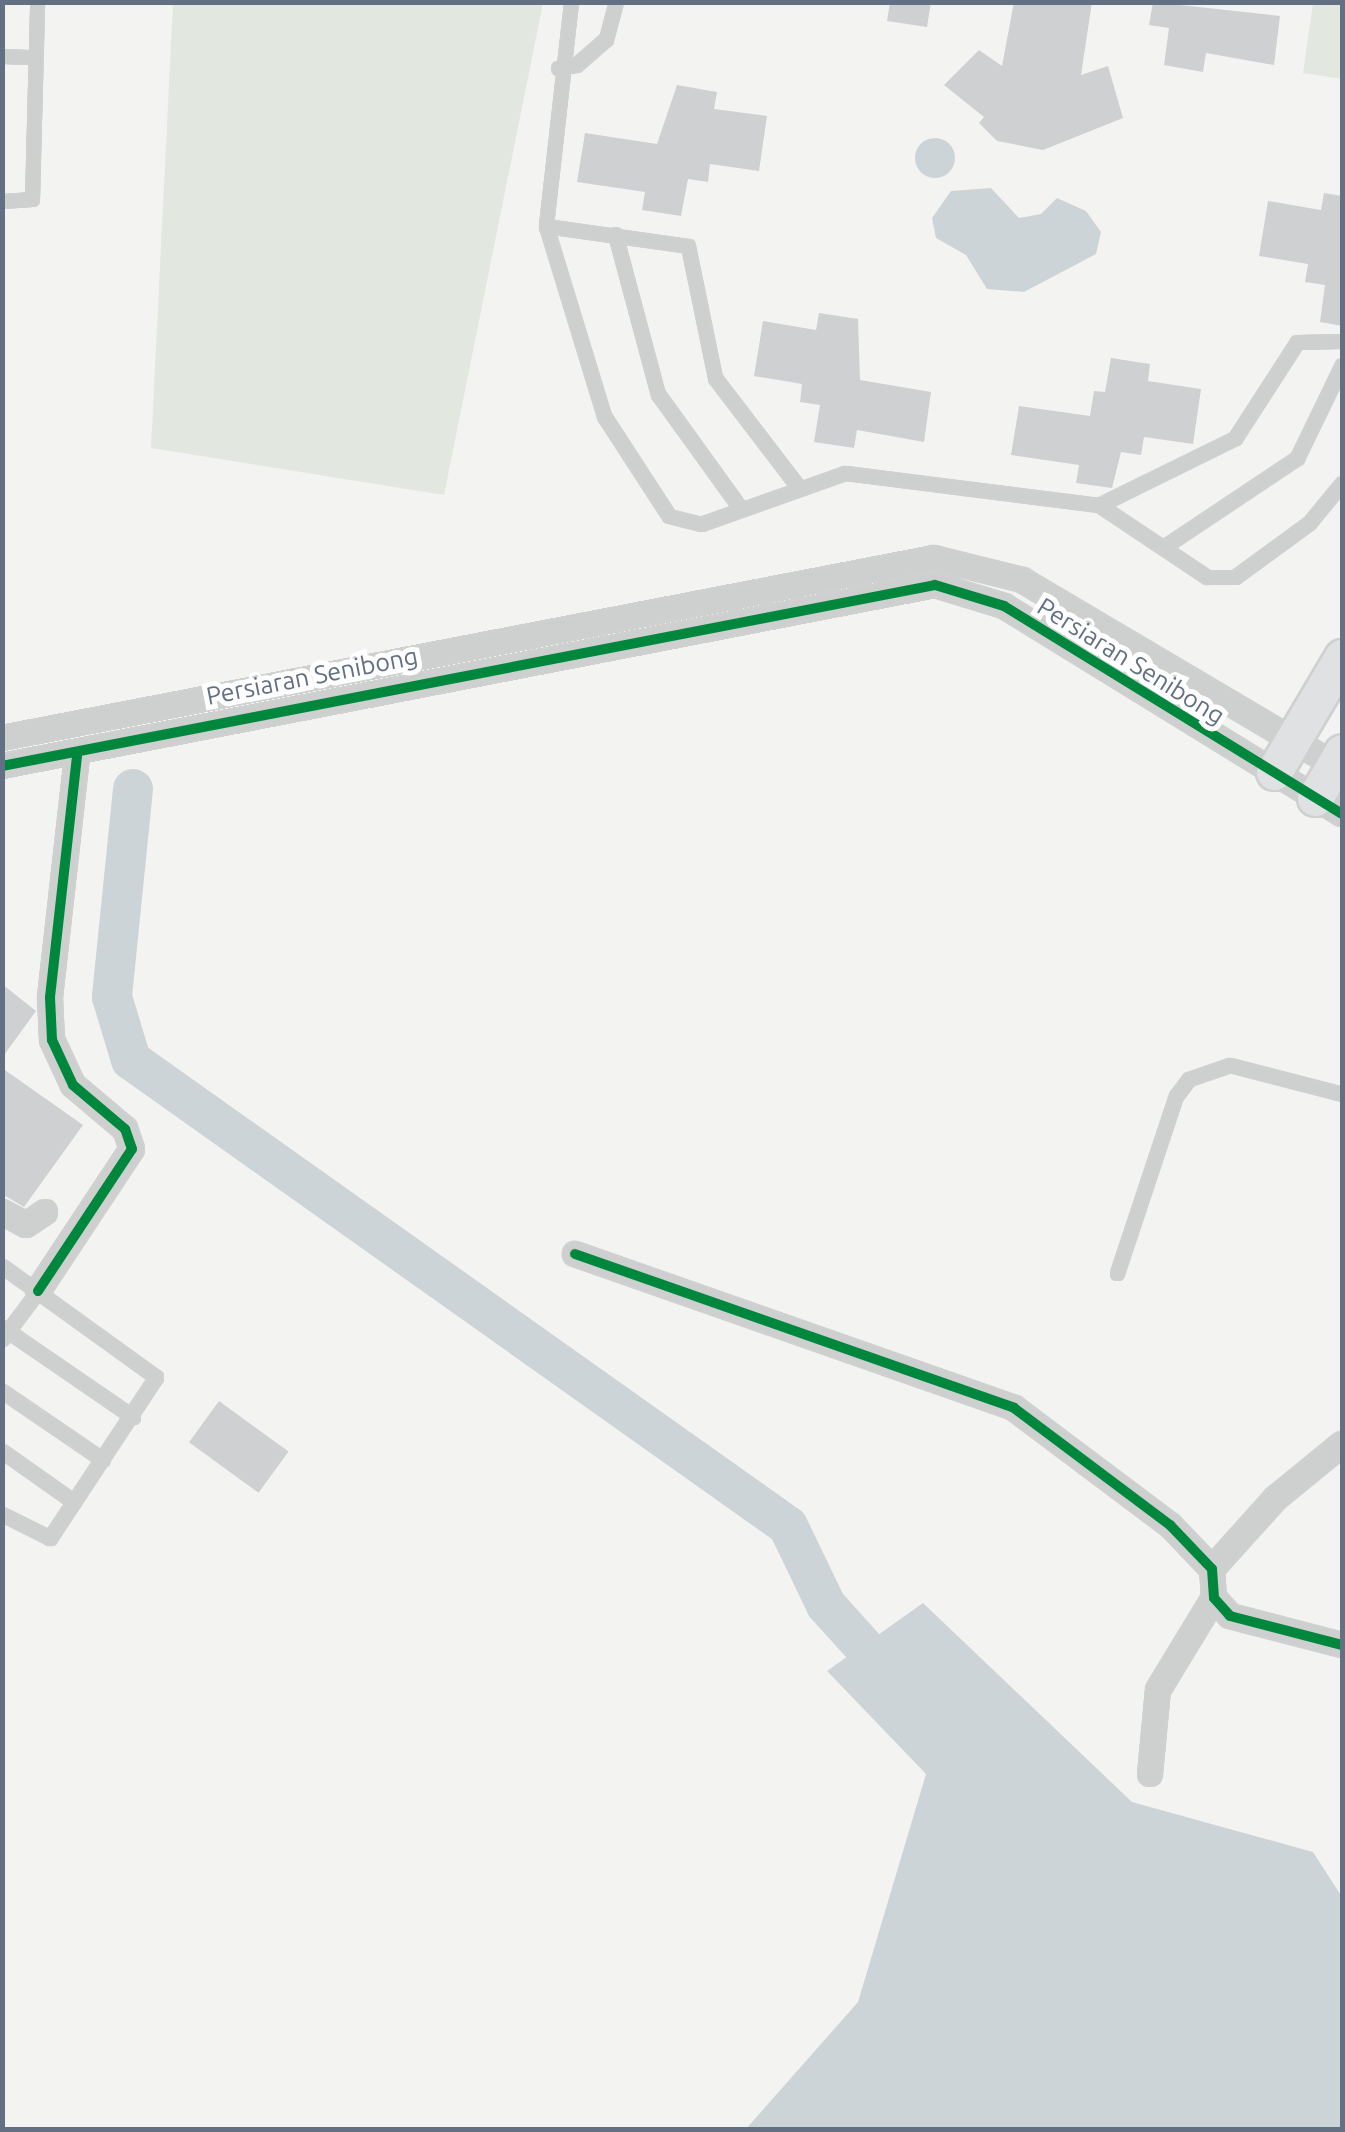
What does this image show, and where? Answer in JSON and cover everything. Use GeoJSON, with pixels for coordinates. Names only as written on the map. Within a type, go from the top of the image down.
{"type":"FeatureCollection","features":[{"type":"Feature","properties":{"kind":"main road"},"geometry":{"type":"LineString","coordinates":[[1274,772],[1342,657]]}},
{"type":"Feature","properties":{"kind":"main road"},"geometry":{"type":"LineString","coordinates":[[1329,806],[1340,762]]}},
{"type":"Feature","properties":{"kind":"street","name":"Persiaran Senibong"},"geometry":{"type":"LineString","coordinates":[[2,738],[934,558],[1022,580],[1340,762]]}},
{"type":"Feature","properties":{"kind":"street","name":"Persiaran Senibong"},"geometry":{"type":"LineString","coordinates":[[2,766],[198,733],[934,586],[1004,606],[1329,806]]}},
{"type":"Feature","properties":{"kind":"street"},"geometry":{"type":"LineString","coordinates":[[38,1291],[132,1150],[125,1129],[73,1085],[52,1040],[51,983],[84,755]]}},
{"type":"Feature","properties":{"kind":"street"},"geometry":{"type":"LineString","coordinates":[[2,1212],[26,1225],[45,1212]]}},
{"type":"Feature","properties":{"kind":"street"},"geometry":{"type":"LineString","coordinates":[[576,1254],[1014,1408],[1170,1525],[1212,1570],[1214,1598],[1158,1690],[1150,1774]]}},
{"type":"Feature","properties":{"kind":"street"},"geometry":{"type":"LineString","coordinates":[[1212,1570],[1276,1498],[1342,1444]]}},
{"type":"Feature","properties":{"kind":"street"},"geometry":{"type":"LineString","coordinates":[[1214,1598],[1230,1616],[1342,1644]]}},
{"type":"Feature","properties":{"kind":"lane"},"geometry":{"type":"LineString","coordinates":[[2,201],[32,199],[36,2]]}},
{"type":"Feature","properties":{"kind":"lane"},"geometry":{"type":"LineString","coordinates":[[571,2],[558,68],[546,226],[604,416],[669,516],[701,524],[844,472],[1099,505],[1207,577],[1235,577],[1309,523],[1342,483]]}},
{"type":"Feature","properties":{"kind":"lane"},"geometry":{"type":"LineString","coordinates":[[558,68],[576,65],[606,39],[616,2]]}},
{"type":"Feature","properties":{"kind":"lane"},"geometry":{"type":"LineString","coordinates":[[2,56],[36,56]]}},
{"type":"Feature","properties":{"kind":"lane"},"geometry":{"type":"LineString","coordinates":[[546,226],[688,246],[715,378],[799,488]]}},
{"type":"Feature","properties":{"kind":"lane"},"geometry":{"type":"LineString","coordinates":[[615,234],[658,394],[741,509]]}},
{"type":"Feature","properties":{"kind":"lane"},"geometry":{"type":"LineString","coordinates":[[1099,505],[1235,438],[1297,342],[1342,341]]}},
{"type":"Feature","properties":{"kind":"lane"},"geometry":{"type":"LineString","coordinates":[[1165,546],[1297,458],[1342,365]]}},
{"type":"Feature","properties":{"kind":"lane"},"geometry":{"type":"LineString","coordinates":[[1117,1273],[1176,1096],[1189,1079],[1230,1065],[1342,1094]]}},
{"type":"Feature","properties":{"kind":"lane"},"geometry":{"type":"LineString","coordinates":[[2,1266],[155,1372],[133,1418],[46,1539],[2,1514]]}},
{"type":"Feature","properties":{"kind":"lane"},"geometry":{"type":"LineString","coordinates":[[38,1291],[4,1332],[133,1418]]}},
{"type":"Feature","properties":{"kind":"lane"},"geometry":{"type":"LineString","coordinates":[[2,1390],[103,1460]]}},
{"type":"Feature","properties":{"kind":"lane"},"geometry":{"type":"LineString","coordinates":[[2,1451],[74,1502]]}},
{"type":"Feature","properties":{"kind":"shaded area"},"geometry":{"type":"Polygon","coordinates":[[[173,3],[543,3],[444,495],[151,448],[173,3]]]}},
{"type":"Feature","properties":{"kind":"shaded area"},"geometry":{"type":"Polygon","coordinates":[[[1313,3],[1342,3],[1342,79],[1303,73],[1313,3]]]}},
{"type":"Feature","properties":{"kind":"shaded area"},"geometry":{"type":"Polygon","coordinates":[[[935,138],[949,144],[955,158],[949,172],[935,178],[921,172],[915,158],[921,144],[935,138]]]}},
{"type":"Feature","properties":{"kind":"shaded area"},"geometry":{"type":"Polygon","coordinates":[[[991,188],[1019,218],[1041,214],[1057,198],[1086,211],[1101,232],[1096,254],[1024,292],[987,289],[966,255],[936,238],[932,218],[951,191],[991,188]]]}},
{"type":"Feature","properties":{"kind":"shaded area"},"geometry":{"type":"Polygon","coordinates":[[[923,1603],[1132,1802],[1313,1852],[1342,1897],[1342,2129],[746,2129],[858,2002],[926,1774],[827,1671],[923,1603]]]}},
{"type":"Feature","properties":{"kind":"building"},"geometry":{"type":"Polygon","coordinates":[[[890,2],[931,2],[927,27],[887,21],[890,2]]]}},
{"type":"Feature","properties":{"kind":"building"},"geometry":{"type":"Polygon","coordinates":[[[1014,2],[1092,2],[1081,75],[1108,66],[1123,118],[1043,150],[997,141],[979,123],[984,117],[944,85],[979,50],[1002,66],[1014,2]]]}},
{"type":"Feature","properties":{"kind":"building"},"geometry":{"type":"Polygon","coordinates":[[[1153,2],[1280,16],[1274,65],[1206,53],[1203,72],[1164,65],[1169,28],[1149,25],[1153,2]]]}},
{"type":"Feature","properties":{"kind":"building"},"geometry":{"type":"Polygon","coordinates":[[[677,85],[717,92],[714,109],[767,116],[759,171],[710,164],[708,182],[688,179],[681,216],[642,210],[645,192],[577,182],[585,133],[657,144],[677,85]]]}},
{"type":"Feature","properties":{"kind":"building"},"geometry":{"type":"Polygon","coordinates":[[[1324,193],[1342,196],[1342,326],[1320,322],[1325,285],[1305,282],[1308,264],[1259,256],[1268,201],[1321,210],[1324,193]]]}},
{"type":"Feature","properties":{"kind":"building"},"geometry":{"type":"Polygon","coordinates":[[[819,313],[858,319],[860,380],[931,392],[924,442],[857,430],[854,448],[814,442],[820,405],[800,402],[802,384],[754,376],[763,321],[816,330],[819,313]]]}},
{"type":"Feature","properties":{"kind":"building"},"geometry":{"type":"Polygon","coordinates":[[[1111,358],[1150,364],[1148,381],[1201,389],[1193,444],[1144,437],[1141,455],[1121,452],[1112,488],[1076,483],[1079,465],[1011,455],[1019,406],[1090,416],[1094,391],[1105,392],[1111,358]]]}},
{"type":"Feature","properties":{"kind":"building"},"geometry":{"type":"Polygon","coordinates":[[[2,984],[36,1011],[2,1058],[2,984]]]}},
{"type":"Feature","properties":{"kind":"building"},"geometry":{"type":"Polygon","coordinates":[[[2,1068],[83,1125],[24,1207],[2,1194],[2,1068]]]}},
{"type":"Feature","properties":{"kind":"building"},"geometry":{"type":"Polygon","coordinates":[[[219,1401],[289,1452],[259,1493],[189,1442],[219,1401]]]}},
{"type":"Feature","properties":{"kind":"waterway"},"geometry":{"type":"LineString","coordinates":[[133,789],[112,997],[131,1060],[788,1526],[826,1605],[863,1646]]}},
{"type":"Feature","properties":{"kind":"cycle path"},"geometry":{"type":"LineString","coordinates":[[2,766],[935,585],[1004,606],[1342,814]]}},
{"type":"Feature","properties":{"kind":"cycle path"},"geometry":{"type":"LineString","coordinates":[[38,1291],[132,1149],[125,1129],[73,1085],[52,1040],[50,997],[77,756]]}},
{"type":"Feature","properties":{"kind":"cycle path"},"geometry":{"type":"LineString","coordinates":[[575,1254],[1014,1408],[1170,1525],[1212,1569],[1214,1598],[1230,1616],[1342,1645]]}}]}
